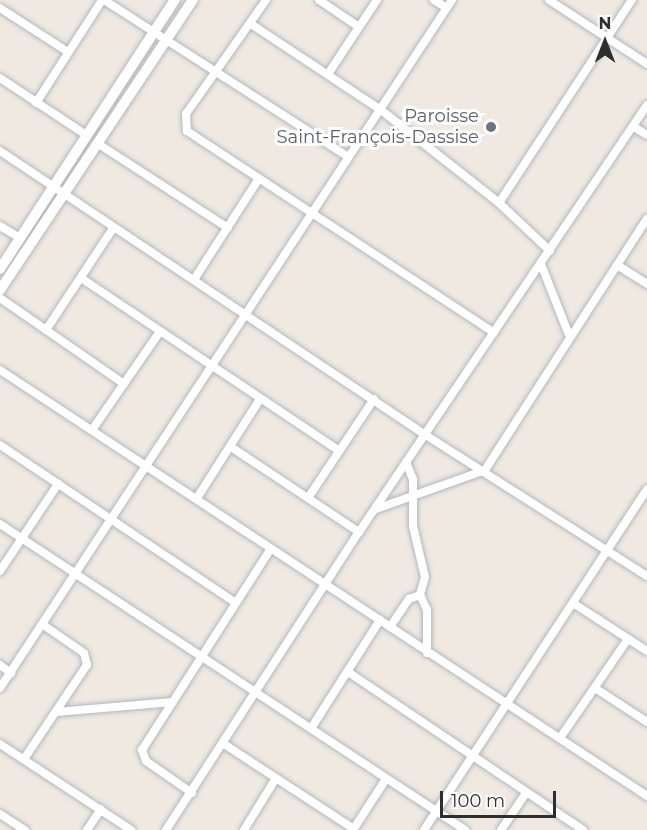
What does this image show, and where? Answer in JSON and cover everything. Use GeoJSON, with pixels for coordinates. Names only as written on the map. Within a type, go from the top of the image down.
{"type":"FeatureCollection","features":[{"type":"Feature","properties":{"kind":"main road"},"geometry":{"type":"LineString","coordinates":[[0,269],[175,0]]}},
{"type":"Feature","properties":{"kind":"main road"},"geometry":{"type":"LineString","coordinates":[[0,290],[193,0]]}},
{"type":"Feature","properties":{"kind":"street"},"geometry":{"type":"LineString","coordinates":[[36,103],[103,0],[347,156]]}},
{"type":"Feature","properties":{"kind":"street"},"geometry":{"type":"LineString","coordinates":[[266,0],[186,114],[184,125],[194,137],[258,180],[313,213],[494,333]]}},
{"type":"Feature","properties":{"kind":"street"},"geometry":{"type":"LineString","coordinates":[[319,0],[359,27]]}},
{"type":"Feature","properties":{"kind":"street"},"geometry":{"type":"LineString","coordinates":[[328,74],[377,0]]}},
{"type":"Feature","properties":{"kind":"street"},"geometry":{"type":"LineString","coordinates":[[434,0],[447,8]]}},
{"type":"Feature","properties":{"kind":"street"},"geometry":{"type":"LineString","coordinates":[[0,688],[209,365],[313,213],[347,156],[381,110],[452,0]]}},
{"type":"Feature","properties":{"kind":"street"},"geometry":{"type":"LineString","coordinates":[[549,0],[647,64]]}},
{"type":"Feature","properties":{"kind":"street"},"geometry":{"type":"LineString","coordinates":[[499,203],[632,0]]}},
{"type":"Feature","properties":{"kind":"street"},"geometry":{"type":"LineString","coordinates":[[1,10],[68,52]]}},
{"type":"Feature","properties":{"kind":"street"},"geometry":{"type":"LineString","coordinates":[[251,24],[381,110],[499,203],[550,251]]}},
{"type":"Feature","properties":{"kind":"street"},"geometry":{"type":"LineString","coordinates":[[0,78],[86,135]]}},
{"type":"Feature","properties":{"kind":"street"},"geometry":{"type":"LineString","coordinates":[[166,830],[424,434],[647,105]]}},
{"type":"Feature","properties":{"kind":"street"},"geometry":{"type":"LineString","coordinates":[[634,127],[647,135]]}},
{"type":"Feature","properties":{"kind":"street"},"geometry":{"type":"LineString","coordinates":[[98,143],[228,228]]}},
{"type":"Feature","properties":{"kind":"street"},"geometry":{"type":"LineString","coordinates":[[0,151],[246,312],[424,434],[485,470],[647,576]]}},
{"type":"Feature","properties":{"kind":"street"},"geometry":{"type":"LineString","coordinates":[[195,278],[258,180]]}},
{"type":"Feature","properties":{"kind":"street"},"geometry":{"type":"LineString","coordinates":[[376,509],[411,500],[485,470],[569,335],[647,219]]}},
{"type":"Feature","properties":{"kind":"street"},"geometry":{"type":"LineString","coordinates":[[0,226],[20,238]]}},
{"type":"Feature","properties":{"kind":"street"},"geometry":{"type":"LineString","coordinates":[[46,330],[114,227]]}},
{"type":"Feature","properties":{"kind":"street"},"geometry":{"type":"LineString","coordinates":[[541,264],[569,335]]}},
{"type":"Feature","properties":{"kind":"street"},"geometry":{"type":"LineString","coordinates":[[617,265],[647,284]]}},
{"type":"Feature","properties":{"kind":"street"},"geometry":{"type":"LineString","coordinates":[[81,278],[159,333],[338,450]]}},
{"type":"Feature","properties":{"kind":"street"},"geometry":{"type":"LineString","coordinates":[[0,298],[124,384]]}},
{"type":"Feature","properties":{"kind":"street"},"geometry":{"type":"LineString","coordinates":[[92,430],[159,333]]}},
{"type":"Feature","properties":{"kind":"street"},"geometry":{"type":"LineString","coordinates":[[0,370],[197,498],[270,550],[327,584],[647,796]]}},
{"type":"Feature","properties":{"kind":"street"},"geometry":{"type":"LineString","coordinates":[[197,498],[260,399]]}},
{"type":"Feature","properties":{"kind":"street"},"geometry":{"type":"LineString","coordinates":[[308,498],[374,399]]}},
{"type":"Feature","properties":{"kind":"street"},"geometry":{"type":"LineString","coordinates":[[0,444],[236,603]]}},
{"type":"Feature","properties":{"kind":"street"},"geometry":{"type":"LineString","coordinates":[[231,447],[359,532]]}},
{"type":"Feature","properties":{"kind":"street"},"geometry":{"type":"LineString","coordinates":[[406,462],[413,479],[411,500],[425,577],[420,595],[427,610],[428,653]]}},
{"type":"Feature","properties":{"kind":"street"},"geometry":{"type":"LineString","coordinates":[[0,571],[58,484]]}},
{"type":"Feature","properties":{"kind":"street"},"geometry":{"type":"LineString","coordinates":[[424,830],[647,489]]}},
{"type":"Feature","properties":{"kind":"street"},"geometry":{"type":"LineString","coordinates":[[0,524],[203,659],[312,727],[386,779],[465,830]]}},
{"type":"Feature","properties":{"kind":"street"},"geometry":{"type":"LineString","coordinates":[[192,793],[142,753],[270,550]]}},
{"type":"Feature","properties":{"kind":"street"},"geometry":{"type":"LineString","coordinates":[[390,627],[409,599],[420,595]]}},
{"type":"Feature","properties":{"kind":"street"},"geometry":{"type":"LineString","coordinates":[[573,603],[647,651]]}},
{"type":"Feature","properties":{"kind":"street"},"geometry":{"type":"LineString","coordinates":[[312,727],[380,620]]}},
{"type":"Feature","properties":{"kind":"street"},"geometry":{"type":"LineString","coordinates":[[24,759],[88,660],[84,653],[42,624]]}},
{"type":"Feature","properties":{"kind":"street"},"geometry":{"type":"LineString","coordinates":[[560,738],[628,639]]}},
{"type":"Feature","properties":{"kind":"street"},"geometry":{"type":"LineString","coordinates":[[0,665],[11,673]]}},
{"type":"Feature","properties":{"kind":"street"},"geometry":{"type":"LineString","coordinates":[[348,672],[583,830]]}},
{"type":"Feature","properties":{"kind":"street"},"geometry":{"type":"LineString","coordinates":[[596,688],[647,722]]}},
{"type":"Feature","properties":{"kind":"street"},"geometry":{"type":"LineString","coordinates":[[56,712],[173,702]]}},
{"type":"Feature","properties":{"kind":"street"},"geometry":{"type":"LineString","coordinates":[[0,744],[131,830]]}},
{"type":"Feature","properties":{"kind":"street"},"geometry":{"type":"LineString","coordinates":[[224,744],[354,830],[386,779]]}},
{"type":"Feature","properties":{"kind":"street"},"geometry":{"type":"LineString","coordinates":[[244,830],[276,778]]}},
{"type":"Feature","properties":{"kind":"street"},"geometry":{"type":"LineString","coordinates":[[501,830],[526,793]]}},
{"type":"Feature","properties":{"kind":"street"},"geometry":{"type":"LineString","coordinates":[[87,830],[101,809]]}},
{"type":"Feature","properties":{"kind":"street"},"geometry":{"type":"LineString","coordinates":[[0,814],[25,830]]}},
{"type":"Feature","properties":{"kind":"place","name":"Paroisse Saint-François-Dassise"},"geometry":{"type":"Point","coordinates":[491,127]}}]}
